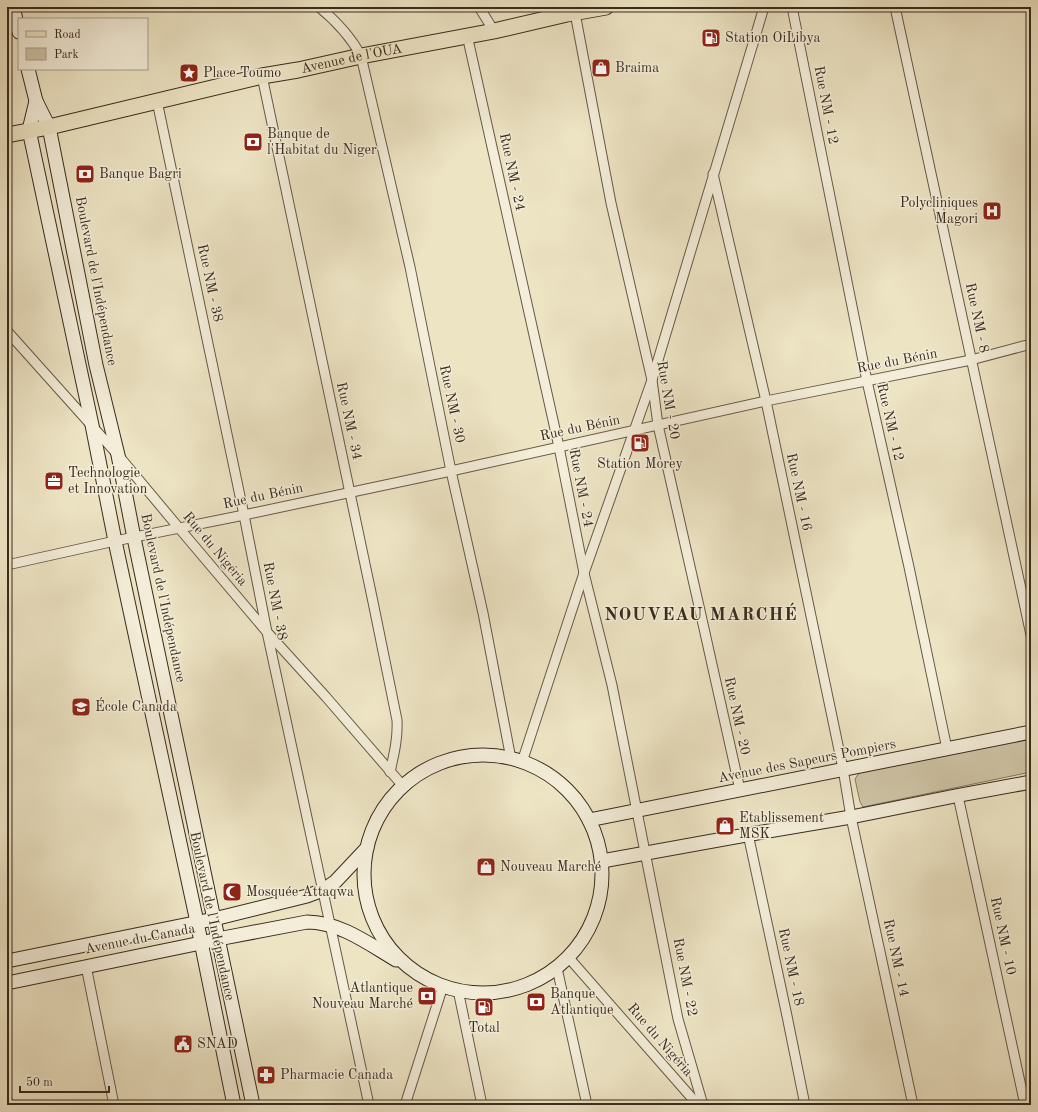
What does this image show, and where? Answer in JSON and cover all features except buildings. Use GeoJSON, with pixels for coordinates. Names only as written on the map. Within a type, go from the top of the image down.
{"type":"FeatureCollection","features":[{"type":"Feature","properties":{"kind":"main road","name":"Avenue de l'OUA"},"geometry":{"type":"LineString","coordinates":[[7,135],[49,127],[262,76],[467,35],[494,31],[606,7]]}},
{"type":"Feature","properties":{"kind":"street"},"geometry":{"type":"LineString","coordinates":[[13,7],[18,28]]}},
{"type":"Feature","properties":{"kind":"street","name":"Rue NM - 30"},"geometry":{"type":"LineString","coordinates":[[319,7],[347,35],[361,56],[410,267],[451,471],[517,760]]}},
{"type":"Feature","properties":{"kind":"street"},"geometry":{"type":"LineString","coordinates":[[479,7],[494,31]]}},
{"type":"Feature","properties":{"kind":"street"},"geometry":{"type":"LineString","coordinates":[[517,760],[652,380],[764,7]]}},
{"type":"Feature","properties":{"kind":"street","name":"Rue NM - 12"},"geometry":{"type":"LineString","coordinates":[[792,7],[867,381],[907,559],[947,749]]}},
{"type":"Feature","properties":{"kind":"street","name":"Rue NM - 8"},"geometry":{"type":"LineString","coordinates":[[895,7],[1031,635]]}},
{"type":"Feature","properties":{"kind":"street","name":"Rue NM - 20"},"geometry":{"type":"LineString","coordinates":[[575,13],[611,202],[652,380],[658,425],[740,790]]}},
{"type":"Feature","properties":{"kind":"street","name":"Rue NM - 24"},"geometry":{"type":"LineString","coordinates":[[467,35],[559,446],[584,573],[612,685],[646,853]]}},
{"type":"Feature","properties":{"kind":"street","name":"Boulevard de l'Indépendance"},"geometry":{"type":"LineString","coordinates":[[28,70],[36,100],[49,127],[96,365],[118,455],[252,1105]]}},
{"type":"Feature","properties":{"kind":"street","name":"Rue NM - 34"},"geometry":{"type":"LineString","coordinates":[[262,76],[397,720],[397,742],[390,772]]}},
{"type":"Feature","properties":{"kind":"street","name":"Boulevard de l'Indépendance"},"geometry":{"type":"LineString","coordinates":[[36,100],[29,130],[197,922],[234,1105]]}},
{"type":"Feature","properties":{"kind":"street","name":"Rue NM - 38"},"geometry":{"type":"LineString","coordinates":[[157,101],[244,515],[267,632],[369,1105]]}},
{"type":"Feature","properties":{"kind":"street","name":"Rue NM - 16"},"geometry":{"type":"LineString","coordinates":[[713,174],[766,401],[843,769],[851,818]]}},
{"type":"Feature","properties":{"kind":"street","name":"Rue du Nigéria"},"geometry":{"type":"LineString","coordinates":[[7,331],[92,425],[267,632],[403,786]]}},
{"type":"Feature","properties":{"kind":"street","name":"Rue du Bénin"},"geometry":{"type":"LineString","coordinates":[[7,565],[115,541],[350,493],[766,401],[972,360],[1031,344]]}},
{"type":"Feature","properties":{"kind":"street","name":"Avenue des Sapeurs Pompiers"},"geometry":{"type":"LineString","coordinates":[[589,820],[1031,732]]}},
{"type":"Feature","properties":{"kind":"street"},"geometry":{"type":"LineString","coordinates":[[472,756],[492,756],[517,760],[554,779],[568,791],[589,820],[597,840],[602,861],[602,884],[598,906],[590,926],[579,945],[569,958],[557,968],[531,983],[517,988],[487,993],[458,990],[443,986],[412,969],[400,959],[381,935],[369,908],[366,893],[364,863],[367,848],[374,828],[392,796],[418,774],[435,765],[453,759],[472,756]]}},
{"type":"Feature","properties":{"kind":"street"},"geometry":{"type":"LineString","coordinates":[[602,861],[748,834],[851,818],[1031,782]]}},
{"type":"Feature","properties":{"kind":"street","name":"Rue NM - 10"},"geometry":{"type":"LineString","coordinates":[[958,796],[1025,1105]]}},
{"type":"Feature","properties":{"kind":"street","name":"Rue NM - 14"},"geometry":{"type":"LineString","coordinates":[[851,818],[913,1105]]}},
{"type":"Feature","properties":{"kind":"street","name":"Rue NM - 18"},"geometry":{"type":"LineString","coordinates":[[748,834],[805,1105]]}},
{"type":"Feature","properties":{"kind":"street","name":"Avenue du Canada"},"geometry":{"type":"LineString","coordinates":[[7,961],[214,919],[302,898],[323,890],[335,882],[367,848]]}},
{"type":"Feature","properties":{"kind":"street","name":"Rue NM - 22"},"geometry":{"type":"LineString","coordinates":[[646,853],[678,1019],[703,1105]]}},
{"type":"Feature","properties":{"kind":"street","name":"Avenue du Canada"},"geometry":{"type":"LineString","coordinates":[[7,983],[307,922],[317,922],[330,925],[350,933],[412,969]]}},
{"type":"Feature","properties":{"kind":"street","name":"Rue du Nigéria"},"geometry":{"type":"LineString","coordinates":[[569,958],[698,1105]]}},
{"type":"Feature","properties":{"kind":"street"},"geometry":{"type":"LineString","coordinates":[[86,966],[114,1105]]}},
{"type":"Feature","properties":{"kind":"street"},"geometry":{"type":"LineString","coordinates":[[557,968],[587,1105]]}},
{"type":"Feature","properties":{"kind":"street"},"geometry":{"type":"LineString","coordinates":[[405,1105],[443,986]]}},
{"type":"Feature","properties":{"kind":"street"},"geometry":{"type":"LineString","coordinates":[[458,990],[482,1105]]}},
{"type":"Feature","properties":{"kind":"street"},"geometry":{"type":"LineString","coordinates":[[7,1100],[8,1105]]}},
{"type":"Feature","properties":{"kind":"green space"},"geometry":{"type":"Polygon","coordinates":[[[1031,738],[1031,772],[863,807],[860,802],[855,779],[859,773],[1031,738]]]}},
{"type":"Feature","properties":{"kind":"place","name":"Station OiLibya"},"geometry":{"type":"Point","coordinates":[711,38]}},
{"type":"Feature","properties":{"kind":"place","name":"Braima"},"geometry":{"type":"Point","coordinates":[601,68]}},
{"type":"Feature","properties":{"kind":"place","name":"Place Toumo"},"geometry":{"type":"Point","coordinates":[189,73]}},
{"type":"Feature","properties":{"kind":"place","name":"Banque de l'Habitat du Niger"},"geometry":{"type":"Point","coordinates":[253,142]}},
{"type":"Feature","properties":{"kind":"place","name":"Banque Bagri"},"geometry":{"type":"Point","coordinates":[85,174]}},
{"type":"Feature","properties":{"kind":"place","name":"Polycliniques Magori"},"geometry":{"type":"Point","coordinates":[992,211]}},
{"type":"Feature","properties":{"kind":"place","name":"Station Morey"},"geometry":{"type":"Point","coordinates":[640,443]}},
{"type":"Feature","properties":{"kind":"place","name":"Technologie et Innovation"},"geometry":{"type":"Point","coordinates":[54,481]}},
{"type":"Feature","properties":{"kind":"place","name":"École Canada"},"geometry":{"type":"Point","coordinates":[81,707]}},
{"type":"Feature","properties":{"kind":"place","name":"Etablissement MSK"},"geometry":{"type":"Point","coordinates":[725,826]}},
{"type":"Feature","properties":{"kind":"place","name":"Nouveau Marché"},"geometry":{"type":"Point","coordinates":[486,867]}},
{"type":"Feature","properties":{"kind":"place","name":"Mosquée Attaqwa"},"geometry":{"type":"Point","coordinates":[232,892]}},
{"type":"Feature","properties":{"kind":"place","name":"Atlantique Nouveau Marché"},"geometry":{"type":"Point","coordinates":[427,996]}},
{"type":"Feature","properties":{"kind":"place","name":"Banque Atlantique"},"geometry":{"type":"Point","coordinates":[536,1002]}},
{"type":"Feature","properties":{"kind":"place","name":"Total"},"geometry":{"type":"Point","coordinates":[484,1007]}},
{"type":"Feature","properties":{"kind":"place","name":"SNAD"},"geometry":{"type":"Point","coordinates":[183,1044]}},
{"type":"Feature","properties":{"kind":"place","name":"Pharmacie Canada"},"geometry":{"type":"Point","coordinates":[266,1075]}},
{"type":"Feature","properties":{"kind":"district","name":"NOUVEAU MARCHÉ"},"geometry":{"type":"Point","coordinates":[701,615]}}]}
